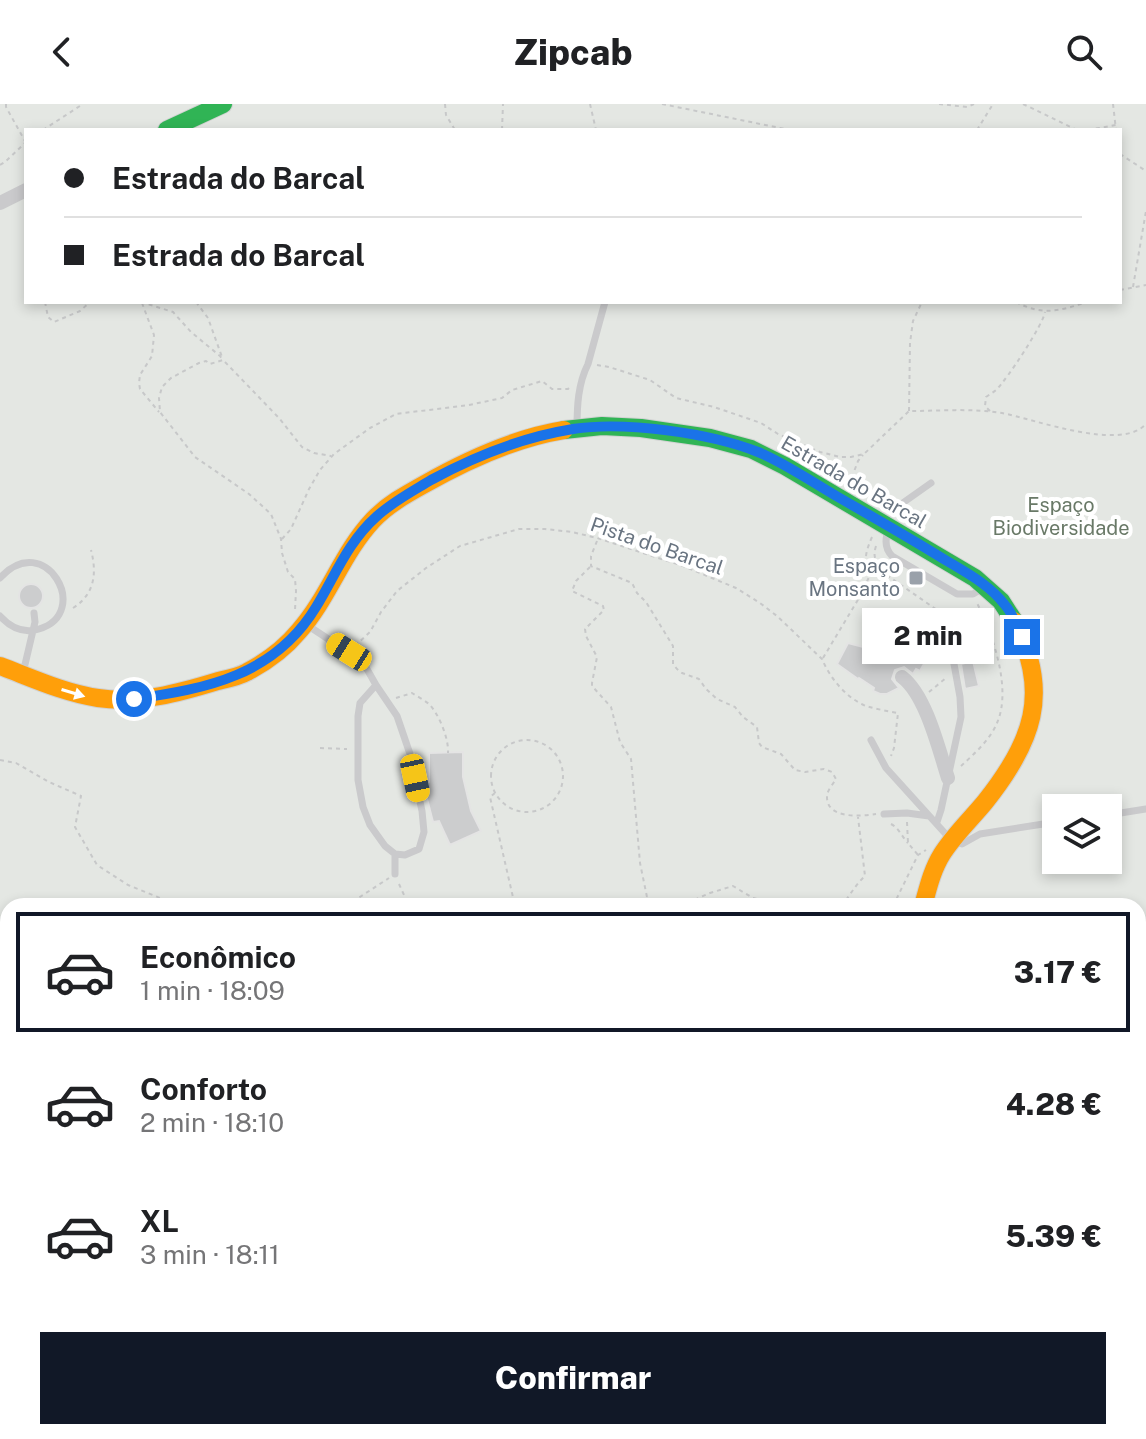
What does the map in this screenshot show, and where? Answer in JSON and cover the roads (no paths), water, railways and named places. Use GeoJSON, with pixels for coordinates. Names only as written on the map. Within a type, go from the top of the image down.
{"type":"FeatureCollection","features":[{"type":"Feature","properties":{"kind":"street"},"geometry":{"type":"LineString","coordinates":[[171,128],[223,104]]}},
{"type":"Feature","properties":{"kind":"street"},"geometry":{"type":"LineString","coordinates":[[0,203],[24,191]]}},
{"type":"Feature","properties":{"kind":"street","name":"Estrada do Barcal"},"geometry":{"type":"LineString","coordinates":[[0,666],[87,697],[134,699],[195,689],[244,674],[288,645],[305,624],[349,547],[378,515],[408,493],[476,458],[544,434],[577,428],[622,427],[710,437],[760,453],[889,526],[980,590],[1004,603],[1011,612],[1028,654],[1034,682],[1031,725],[1013,766],[939,858],[925,898]]}},
{"type":"Feature","properties":{"kind":"street"},"geometry":{"type":"LineString","coordinates":[[902,677],[927,715],[948,778]]}},
{"type":"Feature","properties":{"kind":"lane"},"geometry":{"type":"LineString","coordinates":[[577,428],[577,405],[583,373],[604,304]]}},
{"type":"Feature","properties":{"kind":"lane"},"geometry":{"type":"LineString","coordinates":[[897,507],[931,483]]}},
{"type":"Feature","properties":{"kind":"lane"},"geometry":{"type":"LineString","coordinates":[[0,578],[8,569],[32,562],[54,573],[61,584],[63,596],[61,609],[54,620],[32,631],[20,630],[0,616]]}},
{"type":"Feature","properties":{"kind":"lane"},"geometry":{"type":"LineString","coordinates":[[22,674],[34,613]]}},
{"type":"Feature","properties":{"kind":"lane"},"geometry":{"type":"LineString","coordinates":[[305,624],[363,662],[397,716],[410,754],[424,832],[419,849],[405,855],[395,854],[385,846],[370,825],[358,780],[360,703],[376,685]]}},
{"type":"Feature","properties":{"kind":"lane"},"geometry":{"type":"LineString","coordinates":[[937,822],[961,706],[954,664]]}},
{"type":"Feature","properties":{"kind":"lane"},"geometry":{"type":"LineString","coordinates":[[871,740],[886,768],[952,841],[962,844],[980,834],[1042,824]]}},
{"type":"Feature","properties":{"kind":"lane"},"geometry":{"type":"LineString","coordinates":[[1122,813],[1146,809]]}},
{"type":"Feature","properties":{"kind":"lane"},"geometry":{"type":"LineString","coordinates":[[884,818],[907,813],[929,816]]}},
{"type":"Feature","properties":{"kind":"lane"},"geometry":{"type":"LineString","coordinates":[[395,854],[395,874]]}},
{"type":"Feature","properties":{"kind":"place","name":"Espaço Monsanto"},"geometry":{"type":"Point","coordinates":[916,578]}},
{"type":"Feature","properties":{"kind":"park label","name":"Espaço Biodiversidade"},"geometry":{"type":"Point","coordinates":[1061,516]}}]}
